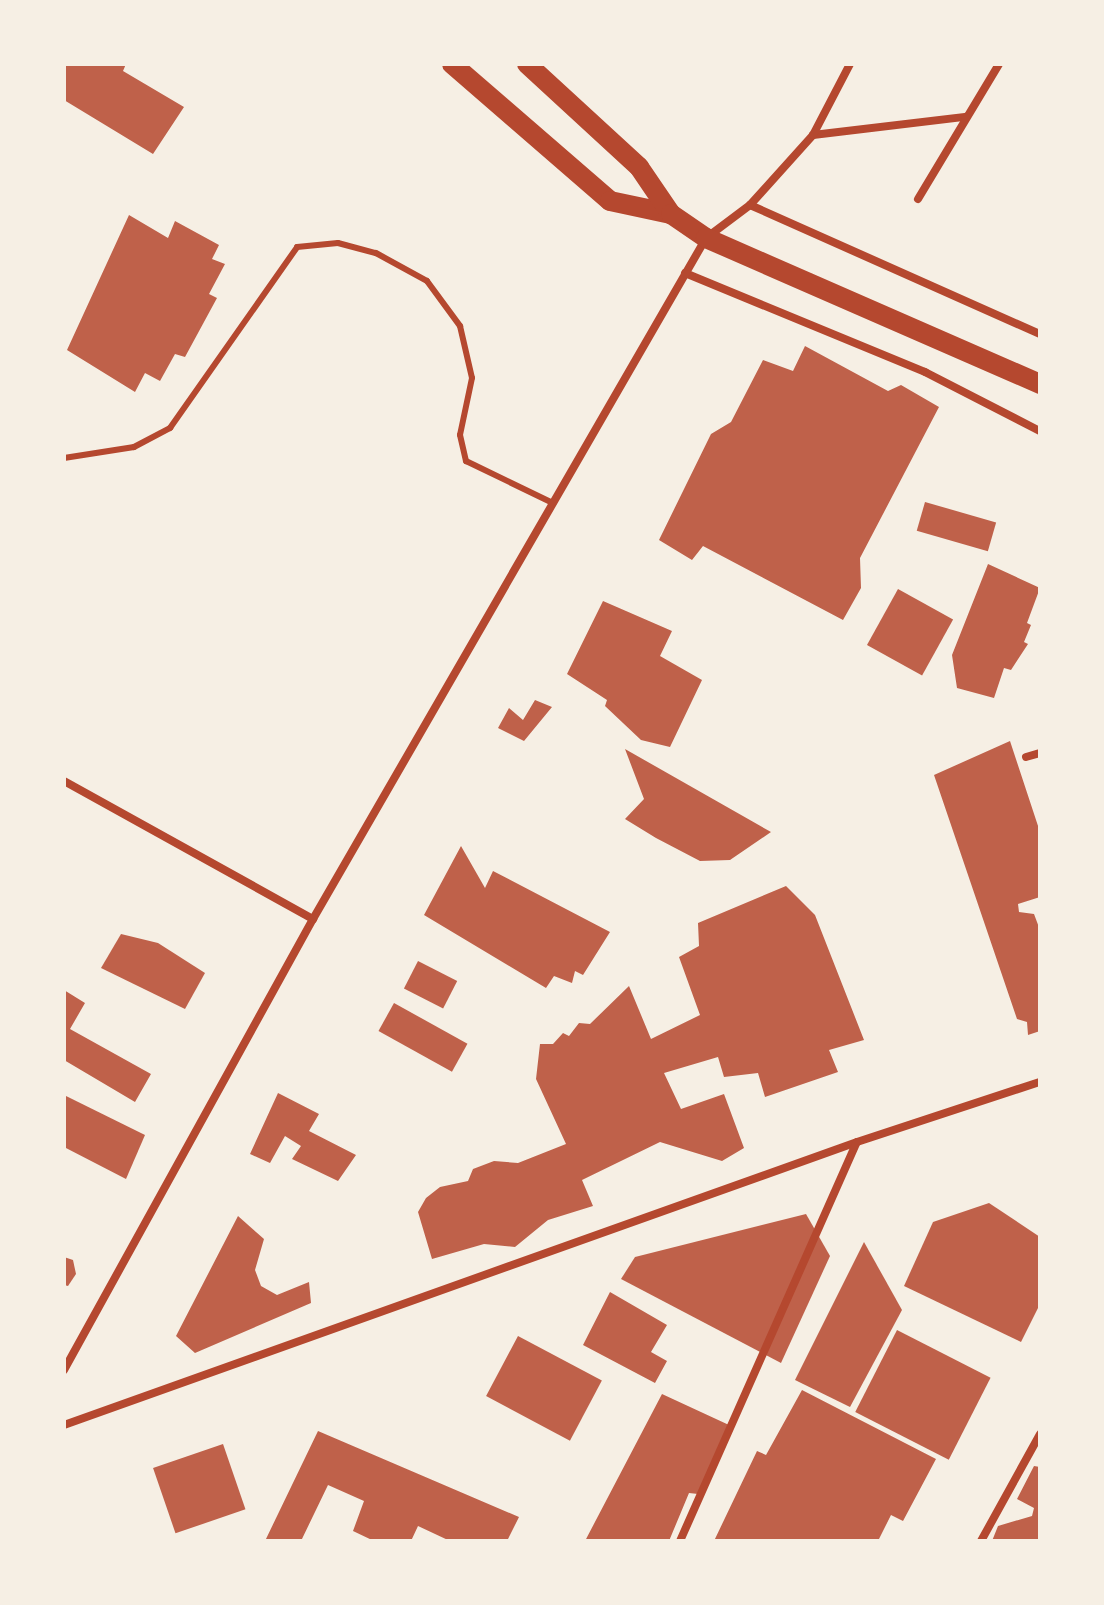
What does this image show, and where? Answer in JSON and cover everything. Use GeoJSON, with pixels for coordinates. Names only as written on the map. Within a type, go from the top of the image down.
{"type":"FeatureCollection","features":[{"type":"Feature","properties":{"kind":"main road"},"geometry":{"type":"LineString","coordinates":[[452,64],[610,201],[671,214]]}},
{"type":"Feature","properties":{"kind":"main road"},"geometry":{"type":"LineString","coordinates":[[527,64],[639,167],[671,214],[706,238],[1040,384]]}},
{"type":"Feature","properties":{"kind":"street"},"geometry":{"type":"LineString","coordinates":[[64,1370],[313,919],[706,238],[750,205],[813,135],[850,64]]}},
{"type":"Feature","properties":{"kind":"street"},"geometry":{"type":"LineString","coordinates":[[918,199],[999,64]]}},
{"type":"Feature","properties":{"kind":"street"},"geometry":{"type":"LineString","coordinates":[[813,135],[965,117]]}},
{"type":"Feature","properties":{"kind":"street"},"geometry":{"type":"LineString","coordinates":[[750,205],[1040,334]]}},
{"type":"Feature","properties":{"kind":"street"},"geometry":{"type":"LineString","coordinates":[[685,273],[925,372],[1040,431]]}},
{"type":"Feature","properties":{"kind":"street"},"geometry":{"type":"LineString","coordinates":[[1026,757],[1040,753]]}},
{"type":"Feature","properties":{"kind":"street"},"geometry":{"type":"LineString","coordinates":[[64,781],[313,919]]}},
{"type":"Feature","properties":{"kind":"street"},"geometry":{"type":"LineString","coordinates":[[64,1425],[857,1142],[1040,1082]]}},
{"type":"Feature","properties":{"kind":"street"},"geometry":{"type":"LineString","coordinates":[[680,1541],[857,1142]]}},
{"type":"Feature","properties":{"kind":"street"},"geometry":{"type":"LineString","coordinates":[[981,1541],[1040,1434]]}},
{"type":"Feature","properties":{"kind":"lane"},"geometry":{"type":"LineString","coordinates":[[64,458],[134,447],[170,428],[297,247],[338,243],[376,253],[427,281],[460,326],[472,378],[460,435],[466,461],[553,503]]}},
{"type":"Feature","properties":{"kind":"building"},"geometry":{"type":"Polygon","coordinates":[[[65,64],[126,64],[123,71],[184,107],[153,154],[64,100],[65,64]]]}},
{"type":"Feature","properties":{"kind":"building"},"geometry":{"type":"Polygon","coordinates":[[[129,215],[168,238],[175,221],[219,245],[212,259],[225,264],[209,294],[217,298],[185,357],[175,354],[160,381],[145,373],[135,392],[67,350],[129,215]]]}},
{"type":"Feature","properties":{"kind":"building"},"geometry":{"type":"Polygon","coordinates":[[[805,346],[888,391],[901,385],[939,407],[860,558],[861,588],[843,620],[703,546],[692,560],[659,540],[711,434],[731,422],[763,360],[793,371],[805,346]]]}},
{"type":"Feature","properties":{"kind":"building"},"geometry":{"type":"Polygon","coordinates":[[[925,502],[996,522],[988,551],[917,531],[925,502]]]}},
{"type":"Feature","properties":{"kind":"building"},"geometry":{"type":"Polygon","coordinates":[[[988,564],[1040,588],[1027,623],[1031,625],[1024,642],[1028,644],[1011,670],[1004,668],[994,698],[957,688],[952,655],[988,564]]]}},
{"type":"Feature","properties":{"kind":"building"},"geometry":{"type":"Polygon","coordinates":[[[898,589],[953,620],[922,676],[867,645],[898,589]]]}},
{"type":"Feature","properties":{"kind":"building"},"geometry":{"type":"Polygon","coordinates":[[[603,601],[672,631],[660,656],[702,680],[670,747],[641,740],[605,706],[607,700],[567,674],[603,601]]]}},
{"type":"Feature","properties":{"kind":"building"},"geometry":{"type":"Polygon","coordinates":[[[535,700],[552,707],[524,741],[498,728],[509,708],[523,720],[535,700]]]}},
{"type":"Feature","properties":{"kind":"building"},"geometry":{"type":"Polygon","coordinates":[[[1010,741],[1040,832],[1040,897],[1018,904],[1019,912],[1034,914],[1040,930],[1040,1031],[1028,1035],[1027,1022],[1017,1019],[934,775],[1010,741]]]}},
{"type":"Feature","properties":{"kind":"building"},"geometry":{"type":"Polygon","coordinates":[[[625,749],[771,832],[730,860],[700,861],[656,838],[625,819],[644,799],[625,749]]]}},
{"type":"Feature","properties":{"kind":"building"},"geometry":{"type":"Polygon","coordinates":[[[461,846],[485,888],[493,871],[610,932],[583,975],[575,971],[572,983],[554,976],[546,988],[424,915],[461,846]]]}},
{"type":"Feature","properties":{"kind":"building"},"geometry":{"type":"Polygon","coordinates":[[[786,886],[815,915],[864,1040],[829,1050],[838,1072],[765,1097],[758,1073],[724,1077],[718,1057],[664,1073],[681,1109],[724,1094],[744,1148],[722,1161],[660,1142],[582,1180],[593,1206],[548,1220],[515,1247],[484,1244],[432,1259],[418,1212],[426,1198],[440,1187],[468,1181],[473,1169],[494,1161],[518,1163],[566,1144],[536,1079],[540,1044],[553,1044],[563,1033],[569,1036],[579,1023],[590,1024],[629,986],[651,1039],[700,1015],[679,957],[699,946],[698,923],[786,886]]]}},
{"type":"Feature","properties":{"kind":"building"},"geometry":{"type":"Polygon","coordinates":[[[121,934],[158,943],[205,973],[185,1009],[101,968],[121,934]]]}},
{"type":"Feature","properties":{"kind":"building"},"geometry":{"type":"Polygon","coordinates":[[[418,961],[457,981],[443,1009],[404,989],[418,961]]]}},
{"type":"Feature","properties":{"kind":"building"},"geometry":{"type":"Polygon","coordinates":[[[64,990],[85,1003],[70,1029],[151,1074],[135,1102],[64,1060],[64,990]]]}},
{"type":"Feature","properties":{"kind":"building"},"geometry":{"type":"Polygon","coordinates":[[[394,1003],[467,1044],[452,1072],[378,1031],[394,1003]]]}},
{"type":"Feature","properties":{"kind":"building"},"geometry":{"type":"Polygon","coordinates":[[[278,1093],[319,1114],[309,1131],[356,1155],[338,1181],[292,1159],[301,1146],[285,1136],[270,1163],[250,1154],[278,1093]]]}},
{"type":"Feature","properties":{"kind":"building"},"geometry":{"type":"Polygon","coordinates":[[[64,1095],[145,1135],[126,1179],[64,1147],[64,1095]]]}},
{"type":"Feature","properties":{"kind":"building"},"geometry":{"type":"Polygon","coordinates":[[[989,1203],[1040,1237],[1040,1304],[1021,1342],[904,1286],[933,1222],[989,1203]]]}},
{"type":"Feature","properties":{"kind":"building"},"geometry":{"type":"Polygon","coordinates":[[[806,1214],[830,1256],[781,1363],[621,1279],[635,1257],[806,1214]]]}},
{"type":"Feature","properties":{"kind":"building"},"geometry":{"type":"Polygon","coordinates":[[[238,1216],[264,1239],[255,1270],[261,1286],[277,1295],[309,1282],[311,1303],[195,1353],[176,1336],[238,1216]]]}},
{"type":"Feature","properties":{"kind":"building"},"geometry":{"type":"Polygon","coordinates":[[[864,1242],[902,1310],[850,1407],[795,1380],[864,1242]]]}},
{"type":"Feature","properties":{"kind":"building"},"geometry":{"type":"Polygon","coordinates":[[[64,1257],[73,1260],[76,1274],[68,1286],[64,1285],[64,1257]]]}},
{"type":"Feature","properties":{"kind":"building"},"geometry":{"type":"Polygon","coordinates":[[[610,1292],[667,1325],[651,1352],[667,1361],[655,1383],[583,1345],[610,1292]]]}},
{"type":"Feature","properties":{"kind":"building"},"geometry":{"type":"Polygon","coordinates":[[[897,1330],[991,1378],[949,1460],[855,1412],[897,1330]]]}},
{"type":"Feature","properties":{"kind":"building"},"geometry":{"type":"Polygon","coordinates":[[[518,1336],[602,1381],[570,1441],[486,1396],[518,1336]]]}},
{"type":"Feature","properties":{"kind":"building"},"geometry":{"type":"Polygon","coordinates":[[[802,1390],[936,1459],[903,1521],[891,1515],[878,1541],[714,1541],[757,1451],[766,1455],[802,1390]]]}},
{"type":"Feature","properties":{"kind":"building"},"geometry":{"type":"Polygon","coordinates":[[[662,1394],[729,1425],[698,1494],[689,1493],[669,1541],[585,1541],[662,1394]]]}},
{"type":"Feature","properties":{"kind":"building"},"geometry":{"type":"Polygon","coordinates":[[[318,1431],[519,1517],[507,1541],[450,1541],[418,1526],[411,1541],[374,1541],[353,1531],[364,1501],[328,1485],[301,1541],[265,1541],[318,1431]]]}},
{"type":"Feature","properties":{"kind":"building"},"geometry":{"type":"Polygon","coordinates":[[[223,1444],[245,1509],[175,1533],[153,1468],[223,1444]]]}},
{"type":"Feature","properties":{"kind":"building"},"geometry":{"type":"Polygon","coordinates":[[[1034,1466],[1040,1467],[1040,1541],[992,1541],[998,1526],[1032,1516],[1034,1508],[1017,1499],[1034,1466]]]}}]}
